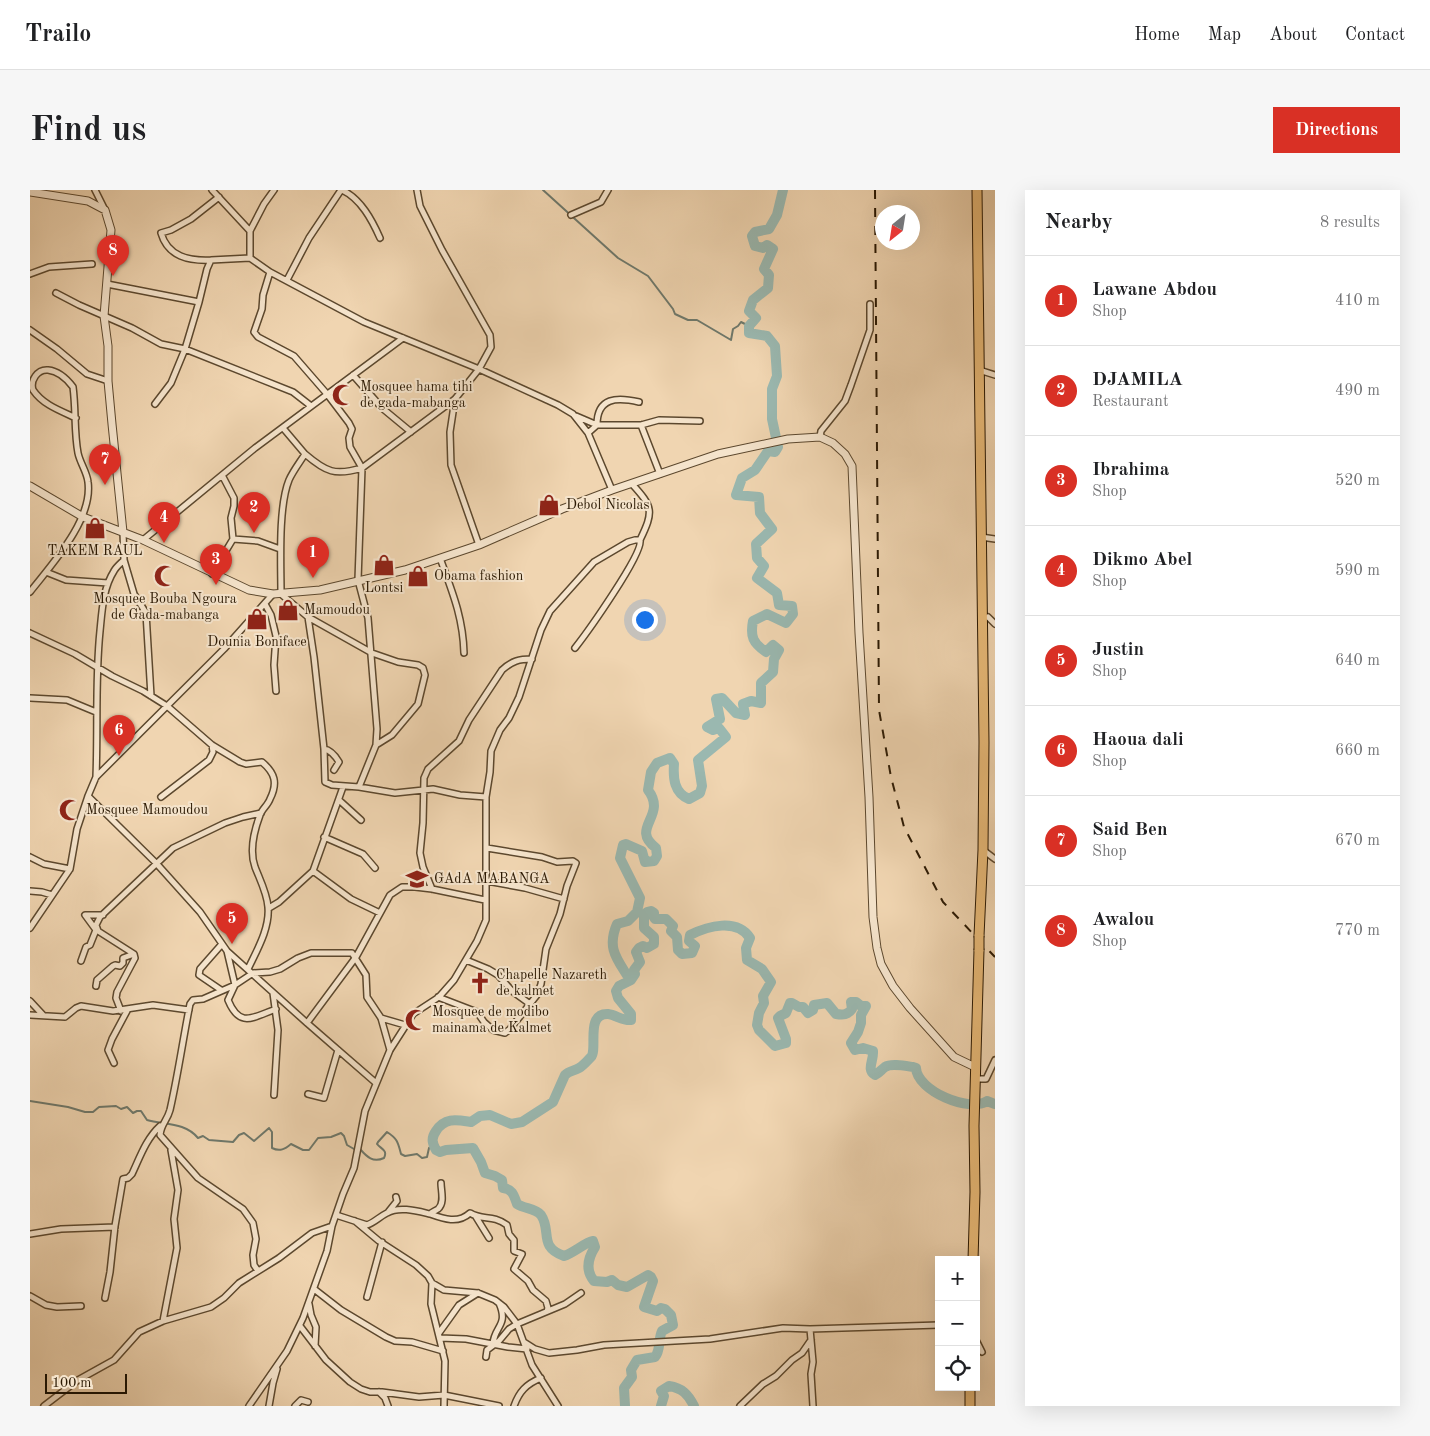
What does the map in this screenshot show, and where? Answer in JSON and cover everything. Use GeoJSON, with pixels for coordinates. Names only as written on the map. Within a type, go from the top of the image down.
{"type":"FeatureCollection","features":[{"type":"Feature","properties":{"kind":"main road"},"geometry":{"type":"LineString","coordinates":[[973,1256],[976,1192],[975,1067],[983,850],[984,742],[976,190]]}},
{"type":"Feature","properties":{"kind":"main road"},"geometry":{"type":"LineString","coordinates":[[970,1391],[970,1406]]}},
{"type":"Feature","properties":{"kind":"street"},"geometry":{"type":"LineString","coordinates":[[95,190],[105,210],[111,230],[104,316],[108,346],[108,381],[124,560],[134,594],[146,613],[151,696]]}},
{"type":"Feature","properties":{"kind":"street"},"geometry":{"type":"LineString","coordinates":[[250,258],[250,231],[264,204],[274,190]]}},
{"type":"Feature","properties":{"kind":"street"},"geometry":{"type":"LineString","coordinates":[[288,280],[309,238],[342,190],[348,193],[366,211],[380,238]]}},
{"type":"Feature","properties":{"kind":"street"},"geometry":{"type":"LineString","coordinates":[[283,428],[320,467],[332,472],[346,473],[362,468],[455,400],[479,369],[491,347],[490,335],[442,250],[420,206],[417,190]]}},
{"type":"Feature","properties":{"kind":"street"},"geometry":{"type":"LineString","coordinates":[[571,215],[601,202],[608,190]]}},
{"type":"Feature","properties":{"kind":"street"},"geometry":{"type":"LineString","coordinates":[[214,191],[250,231]]}},
{"type":"Feature","properties":{"kind":"street"},"geometry":{"type":"LineString","coordinates":[[30,192],[88,201],[105,210]]}},
{"type":"Feature","properties":{"kind":"street"},"geometry":{"type":"LineString","coordinates":[[219,197],[191,219],[171,230],[161,233],[169,249],[179,256],[195,261],[250,258],[270,272],[364,322],[479,369],[597,425],[641,425],[659,420],[700,421]]}},
{"type":"Feature","properties":{"kind":"street"},"geometry":{"type":"LineString","coordinates":[[154,404],[171,383],[199,302],[206,269],[211,260]]}},
{"type":"Feature","properties":{"kind":"street"},"geometry":{"type":"LineString","coordinates":[[30,274],[49,267],[92,264]]}},
{"type":"Feature","properties":{"kind":"street"},"geometry":{"type":"LineString","coordinates":[[270,272],[263,295],[262,309],[254,332],[258,337],[294,356],[327,394],[349,423],[352,430],[349,438],[350,447],[362,468],[358,580],[368,618],[377,729],[376,745],[359,787]]}},
{"type":"Feature","properties":{"kind":"street"},"geometry":{"type":"LineString","coordinates":[[107,284],[199,302]]}},
{"type":"Feature","properties":{"kind":"street"},"geometry":{"type":"LineString","coordinates":[[56,293],[132,328],[161,344],[184,349],[293,392],[311,406]]}},
{"type":"Feature","properties":{"kind":"street"},"geometry":{"type":"LineString","coordinates":[[820,437],[821,431],[845,401],[852,386],[870,330],[870,304]]}},
{"type":"Feature","properties":{"kind":"street"},"geometry":{"type":"LineString","coordinates":[[30,330],[87,374],[108,381]]}},
{"type":"Feature","properties":{"kind":"street"},"geometry":{"type":"LineString","coordinates":[[143,540],[255,448],[403,338]]}},
{"type":"Feature","properties":{"kind":"street"},"geometry":{"type":"LineString","coordinates":[[30,592],[61,553],[83,517],[88,495],[88,481],[78,453],[76,418],[73,387],[60,374],[50,370],[42,370],[36,374],[30,383],[31,389],[43,401],[76,418]]}},
{"type":"Feature","properties":{"kind":"street"},"geometry":{"type":"LineString","coordinates":[[979,370],[995,375]]}},
{"type":"Feature","properties":{"kind":"street"},"geometry":{"type":"LineString","coordinates":[[353,375],[382,408],[411,432]]}},
{"type":"Feature","properties":{"kind":"street"},"geometry":{"type":"LineString","coordinates":[[588,433],[597,425],[597,418],[602,406],[611,400],[620,399],[639,402]]}},
{"type":"Feature","properties":{"kind":"street"},"geometry":{"type":"LineString","coordinates":[[455,400],[450,432],[451,465],[480,545]]}},
{"type":"Feature","properties":{"kind":"street"},"geometry":{"type":"LineString","coordinates":[[573,414],[588,433],[612,490]]}},
{"type":"Feature","properties":{"kind":"street"},"geometry":{"type":"LineString","coordinates":[[641,425],[660,474]]}},
{"type":"Feature","properties":{"kind":"street"},"geometry":{"type":"LineString","coordinates":[[30,486],[83,517],[143,540],[212,574],[249,590],[277,594],[320,590],[405,570],[480,545],[562,509],[612,490],[718,454],[788,439],[820,437],[833,443],[845,454],[852,466],[874,917],[879,956],[881,964],[893,986],[922,1021],[954,1057],[975,1067]]}},
{"type":"Feature","properties":{"kind":"street"},"geometry":{"type":"LineString","coordinates":[[30,928],[70,870],[77,829],[96,778],[265,604],[277,594],[285,492],[289,480],[306,454]]}},
{"type":"Feature","properties":{"kind":"street"},"geometry":{"type":"LineString","coordinates":[[212,574],[233,539],[231,518],[234,498],[222,475]]}},
{"type":"Feature","properties":{"kind":"street"},"geometry":{"type":"LineString","coordinates":[[574,648],[596,621],[641,546],[640,540],[649,521],[649,508],[645,499],[632,484]]}},
{"type":"Feature","properties":{"kind":"street"},"geometry":{"type":"LineString","coordinates":[[981,537],[995,539]]}},
{"type":"Feature","properties":{"kind":"street"},"geometry":{"type":"LineString","coordinates":[[233,539],[258,541],[280,549]]}},
{"type":"Feature","properties":{"kind":"street"},"geometry":{"type":"LineString","coordinates":[[249,1406],[288,1351],[300,1326],[327,1252],[332,1226],[354,1168],[365,1112],[390,1050],[413,1014],[438,997],[454,980],[477,941],[486,920],[486,797],[491,751],[500,730],[509,718],[519,697],[541,630],[550,611],[594,562],[628,542],[640,540]]}},
{"type":"Feature","properties":{"kind":"street"},"geometry":{"type":"LineString","coordinates":[[440,558],[457,604],[463,631],[464,653]]}},
{"type":"Feature","properties":{"kind":"street"},"geometry":{"type":"LineString","coordinates":[[96,778],[98,743],[96,712],[97,666],[102,614],[108,583],[114,570],[124,560]]}},
{"type":"Feature","properties":{"kind":"street"},"geometry":{"type":"LineString","coordinates":[[46,572],[66,580],[108,583]]}},
{"type":"Feature","properties":{"kind":"street"},"geometry":{"type":"LineString","coordinates":[[277,594],[308,617],[372,653],[423,668],[425,675],[418,704],[392,735],[376,745]]}},
{"type":"Feature","properties":{"kind":"street"},"geometry":{"type":"LineString","coordinates":[[265,604],[271,615],[276,636],[274,665],[276,691]]}},
{"type":"Feature","properties":{"kind":"street"},"geometry":{"type":"LineString","coordinates":[[988,616],[995,624]]}},
{"type":"Feature","properties":{"kind":"street"},"geometry":{"type":"LineString","coordinates":[[308,617],[324,749],[325,782],[343,787],[359,787],[395,793],[433,789],[460,796],[486,797]]}},
{"type":"Feature","properties":{"kind":"street"},"geometry":{"type":"LineString","coordinates":[[30,633],[97,666],[151,696],[167,706],[212,745],[240,762],[246,764],[262,762],[270,769],[274,777],[274,789],[270,800],[261,813],[252,846],[254,865],[264,888],[269,908],[267,925],[251,971],[235,985],[203,999],[193,1000],[189,1010],[169,1114],[163,1124],[160,1135],[198,1178],[243,1209],[253,1223],[256,1239],[253,1256],[254,1265],[258,1271]]}},
{"type":"Feature","properties":{"kind":"street"},"geometry":{"type":"LineString","coordinates":[[432,889],[423,867],[420,853],[424,778],[428,769],[459,741],[469,720],[502,670],[518,659],[532,659]]}},
{"type":"Feature","properties":{"kind":"street"},"geometry":{"type":"LineString","coordinates":[[30,698],[68,700],[96,712]]}},
{"type":"Feature","properties":{"kind":"street"},"geometry":{"type":"LineString","coordinates":[[161,797],[209,760],[214,752],[212,745]]}},
{"type":"Feature","properties":{"kind":"street"},"geometry":{"type":"LineString","coordinates":[[324,749],[329,750],[338,760],[334,770]]}},
{"type":"Feature","properties":{"kind":"street"},"geometry":{"type":"LineString","coordinates":[[269,908],[279,902],[313,870],[324,837],[340,800],[343,787]]}},
{"type":"Feature","properties":{"kind":"street"},"geometry":{"type":"LineString","coordinates":[[88,796],[156,863],[200,912],[227,951],[376,1083]]}},
{"type":"Feature","properties":{"kind":"street"},"geometry":{"type":"LineString","coordinates":[[340,800],[361,820]]}},
{"type":"Feature","properties":{"kind":"street"},"geometry":{"type":"LineString","coordinates":[[134,954],[98,931],[96,925],[102,914],[173,848],[225,824],[261,813]]}},
{"type":"Feature","properties":{"kind":"street"},"geometry":{"type":"LineString","coordinates":[[324,837],[362,854],[375,868]]}},
{"type":"Feature","properties":{"kind":"street"},"geometry":{"type":"LineString","coordinates":[[438,997],[477,1012],[493,1030],[505,1032],[510,1029],[537,995],[541,984],[546,950],[560,914],[575,861],[557,862],[542,857],[487,848]]}},
{"type":"Feature","properties":{"kind":"street"},"geometry":{"type":"LineString","coordinates":[[983,850],[995,858]]}},
{"type":"Feature","properties":{"kind":"street"},"geometry":{"type":"LineString","coordinates":[[30,857],[44,864],[70,870]]}},
{"type":"Feature","properties":{"kind":"street"},"geometry":{"type":"LineString","coordinates":[[313,870],[351,900],[380,913]]}},
{"type":"Feature","properties":{"kind":"street"},"geometry":{"type":"LineString","coordinates":[[487,881],[525,888],[564,899]]}},
{"type":"Feature","properties":{"kind":"street"},"geometry":{"type":"LineString","coordinates":[[307,1023],[356,957],[390,895],[402,887],[432,889],[485,900]]}},
{"type":"Feature","properties":{"kind":"street"},"geometry":{"type":"LineString","coordinates":[[30,891],[52,895]]}},
{"type":"Feature","properties":{"kind":"street"},"geometry":{"type":"LineString","coordinates":[[81,961],[86,947],[90,945],[96,930],[85,914],[102,914]]}},
{"type":"Feature","properties":{"kind":"street"},"geometry":{"type":"LineString","coordinates":[[221,990],[199,975],[200,969],[222,944]]}},
{"type":"Feature","properties":{"kind":"street"},"geometry":{"type":"LineString","coordinates":[[227,951],[235,985],[228,1000],[234,1013],[246,1020],[276,1009]]}},
{"type":"Feature","properties":{"kind":"street"},"geometry":{"type":"LineString","coordinates":[[251,971],[270,972],[311,953],[352,953],[366,975],[367,997],[381,1018],[390,1050]]}},
{"type":"Feature","properties":{"kind":"street"},"geometry":{"type":"LineString","coordinates":[[96,986],[97,980],[113,966],[120,966],[123,963],[123,958],[134,954]]}},
{"type":"Feature","properties":{"kind":"street"},"geometry":{"type":"LineString","coordinates":[[123,1018],[116,998],[117,992],[135,958],[134,954]]}},
{"type":"Feature","properties":{"kind":"street"},"geometry":{"type":"LineString","coordinates":[[466,960],[493,972],[512,991],[530,1004]]}},
{"type":"Feature","properties":{"kind":"street"},"geometry":{"type":"LineString","coordinates":[[273,992],[278,1030],[274,1095]]}},
{"type":"Feature","properties":{"kind":"street"},"geometry":{"type":"LineString","coordinates":[[30,1001],[43,1015]]}},
{"type":"Feature","properties":{"kind":"street"},"geometry":{"type":"LineString","coordinates":[[30,1015],[66,1016],[81,1006],[120,1011],[152,1005],[189,1010]]}},
{"type":"Feature","properties":{"kind":"street"},"geometry":{"type":"LineString","coordinates":[[114,1062],[108,1050],[128,1009]]}},
{"type":"Feature","properties":{"kind":"street"},"geometry":{"type":"LineString","coordinates":[[381,1018],[405,1025]]}},
{"type":"Feature","properties":{"kind":"street"},"geometry":{"type":"LineString","coordinates":[[308,1094],[324,1098],[338,1050]]}},
{"type":"Feature","properties":{"kind":"street"},"geometry":{"type":"LineString","coordinates":[[975,1082],[986,1079],[995,1060]]}},
{"type":"Feature","properties":{"kind":"street"},"geometry":{"type":"LineString","coordinates":[[105,1298],[123,1179],[128,1178],[132,1174],[147,1141],[163,1124]]}},
{"type":"Feature","properties":{"kind":"street"},"geometry":{"type":"LineString","coordinates":[[163,1322],[177,1248],[174,1219],[178,1190],[171,1149]]}},
{"type":"Feature","properties":{"kind":"street"},"geometry":{"type":"LineString","coordinates":[[430,1214],[439,1209],[442,1199],[441,1183]]}},
{"type":"Feature","properties":{"kind":"street"},"geometry":{"type":"LineString","coordinates":[[336,1215],[367,1225],[389,1212],[397,1201],[396,1197]]}},
{"type":"Feature","properties":{"kind":"street"},"geometry":{"type":"LineString","coordinates":[[389,1212],[412,1210],[455,1220],[464,1218],[470,1212],[476,1217],[489,1238]]}},
{"type":"Feature","properties":{"kind":"street"},"geometry":{"type":"LineString","coordinates":[[476,1217],[498,1218],[507,1225],[509,1234],[514,1240],[514,1251],[522,1254],[514,1270],[528,1281],[533,1290],[546,1301],[547,1311]]}},
{"type":"Feature","properties":{"kind":"street"},"geometry":{"type":"LineString","coordinates":[[355,1221],[416,1265],[428,1276],[432,1283],[444,1290],[478,1293],[504,1307],[517,1324],[532,1364],[560,1405]]}},
{"type":"Feature","properties":{"kind":"street"},"geometry":{"type":"LineString","coordinates":[[44,1406],[78,1380],[114,1360],[139,1332],[163,1322],[211,1307],[224,1298],[239,1283],[279,1258],[312,1233],[332,1226]]}},
{"type":"Feature","properties":{"kind":"street"},"geometry":{"type":"LineString","coordinates":[[30,1234],[60,1230],[115,1227]]}},
{"type":"Feature","properties":{"kind":"street"},"geometry":{"type":"LineString","coordinates":[[367,1297],[382,1242]]}},
{"type":"Feature","properties":{"kind":"street"},"geometry":{"type":"LineString","coordinates":[[432,1283],[431,1304],[445,1361],[444,1406]]}},
{"type":"Feature","properties":{"kind":"street"},"geometry":{"type":"LineString","coordinates":[[314,1289],[341,1310],[386,1337],[395,1341],[412,1342],[443,1351]]}},
{"type":"Feature","properties":{"kind":"street"},"geometry":{"type":"LineString","coordinates":[[439,1336],[460,1305],[478,1293]]}},
{"type":"Feature","properties":{"kind":"street"},"geometry":{"type":"LineString","coordinates":[[486,1357],[488,1350],[509,1329],[565,1304],[581,1293]]}},
{"type":"Feature","properties":{"kind":"street"},"geometry":{"type":"LineString","coordinates":[[30,1296],[46,1305],[57,1307],[81,1306]]}},
{"type":"Feature","properties":{"kind":"street"},"geometry":{"type":"LineString","coordinates":[[309,1303],[311,1315],[316,1326],[315,1346]]}},
{"type":"Feature","properties":{"kind":"street"},"geometry":{"type":"LineString","coordinates":[[493,1344],[503,1317],[499,1303]]}},
{"type":"Feature","properties":{"kind":"street"},"geometry":{"type":"LineString","coordinates":[[524,1342],[535,1349],[550,1353],[604,1345],[710,1339],[783,1328],[810,1329],[935,1325]]}},
{"type":"Feature","properties":{"kind":"street"},"geometry":{"type":"LineString","coordinates":[[300,1326],[326,1360],[350,1382],[361,1389],[419,1397],[444,1395],[499,1406]]}},
{"type":"Feature","properties":{"kind":"street"},"geometry":{"type":"LineString","coordinates":[[810,1329],[813,1362],[811,1374],[812,1406]]}},
{"type":"Feature","properties":{"kind":"street"},"geometry":{"type":"LineString","coordinates":[[439,1336],[466,1338],[527,1349]]}},
{"type":"Feature","properties":{"kind":"street"},"geometry":{"type":"LineString","coordinates":[[740,1406],[763,1384],[776,1376],[802,1353],[811,1340]]}},
{"type":"Feature","properties":{"kind":"street"},"geometry":{"type":"LineString","coordinates":[[979,1346],[982,1352]]}},
{"type":"Feature","properties":{"kind":"street"},"geometry":{"type":"LineString","coordinates":[[269,1406],[273,1382],[280,1362]]}},
{"type":"Feature","properties":{"kind":"street"},"geometry":{"type":"LineString","coordinates":[[514,1406],[522,1389],[541,1378]]}},
{"type":"Feature","properties":{"kind":"street"},"geometry":{"type":"LineString","coordinates":[[378,1392],[385,1398],[388,1406]]}},
{"type":"Feature","properties":{"kind":"street"},"geometry":{"type":"LineString","coordinates":[[295,1406],[301,1400],[308,1402]]}},
{"type":"Feature","properties":{"kind":"waterway"},"geometry":{"type":"LineString","coordinates":[[543,190],[618,258],[648,276],[675,314],[688,320],[697,320],[731,340],[733,329],[741,322],[749,326]]}},
{"type":"Feature","properties":{"kind":"waterway"},"geometry":{"type":"LineString","coordinates":[[630,980],[615,954],[613,940],[617,924],[628,921],[637,912],[640,898],[620,858],[623,845],[626,844],[642,851],[645,862],[654,861],[657,856],[656,848],[649,841],[646,834],[654,807],[653,799],[648,790],[651,772],[657,763],[670,758],[674,764],[674,780],[680,793],[689,799],[700,793],[702,786],[698,760],[726,737],[719,728],[713,730],[707,727],[720,719],[716,699],[722,698],[736,713],[745,715],[743,704],[751,701],[761,703],[761,683],[773,672],[774,659],[779,650],[773,645],[766,652],[758,646],[752,635],[753,621],[767,614],[786,623],[793,614],[792,606],[779,605],[777,593],[757,578],[764,566],[757,558],[756,544],[772,529],[760,513],[759,497],[736,495],[742,478],[755,470],[768,451],[775,452],[778,447],[772,419],[772,389],[777,376],[775,346],[767,336],[749,333],[749,326],[756,318],[749,311],[753,300],[768,288],[769,275],[764,269],[773,249],[767,245],[763,248],[755,246],[752,236],[755,232],[769,229],[777,215],[783,190]]}},
{"type":"Feature","properties":{"kind":"waterway"},"geometry":{"type":"LineString","coordinates":[[625,1406],[624,1388],[632,1377],[631,1370],[637,1360],[655,1357],[662,1331],[673,1325],[671,1315],[665,1309],[661,1308],[657,1311],[644,1307],[653,1281],[651,1277],[648,1275],[627,1287],[618,1285],[612,1280],[607,1282],[594,1281],[589,1273],[589,1260],[595,1247],[593,1241],[564,1256],[556,1252],[548,1243],[546,1227],[541,1215],[536,1211],[517,1204],[511,1191],[503,1188],[502,1180],[485,1173],[473,1148],[440,1152],[436,1150],[433,1136],[443,1123],[447,1121],[471,1122],[480,1116],[490,1115],[511,1124],[522,1122],[553,1102],[565,1075],[580,1067],[591,1057],[593,1053],[594,1025],[597,1019],[601,1015],[608,1014],[625,1020],[631,1020],[631,1014],[618,998],[616,991],[619,986],[631,980],[635,974],[634,970],[640,962],[636,952],[639,948],[643,946],[647,948],[654,944],[654,937],[644,928],[644,916],[647,912],[651,911],[654,913],[655,919],[666,919],[673,926],[671,931],[677,937],[678,950],[682,954],[692,953],[695,946],[689,941],[690,935],[713,927],[730,926],[738,928],[750,938],[746,948],[747,960],[762,969],[771,982],[763,996],[764,1003],[759,1013],[757,1025],[759,1030],[775,1046],[786,1043],[778,1018],[786,1013],[790,1003],[803,1007],[808,1013],[813,1010],[814,1005],[827,1003],[836,1014],[845,1014],[852,1009],[851,1002],[856,1002],[861,1006],[866,1006],[861,1015],[858,1032],[851,1043],[855,1050],[863,1048],[873,1051],[872,1073],[875,1075],[891,1065],[913,1067],[916,1068],[919,1077],[925,1085],[946,1098],[969,1104],[979,1104],[987,1101],[995,1104]]}},
{"type":"Feature","properties":{"kind":"waterway"},"geometry":{"type":"LineString","coordinates":[[30,1101],[68,1107],[85,1112],[93,1112],[99,1107],[116,1106],[121,1109],[127,1107],[133,1113],[141,1111],[147,1120],[181,1127],[187,1129],[198,1138],[203,1136],[209,1140],[233,1142],[239,1135],[244,1133],[254,1141],[269,1128],[272,1132],[272,1148],[278,1150],[284,1149],[291,1144],[303,1150],[309,1150],[318,1138],[331,1137],[341,1133],[347,1145],[354,1149],[360,1149],[368,1157],[377,1160],[384,1158],[385,1151],[377,1144],[387,1132],[395,1139],[401,1154],[405,1156],[417,1154],[422,1158],[427,1157],[429,1148],[433,1144]]}},
{"type":"Feature","properties":{"kind":"waterway"},"geometry":{"type":"LineString","coordinates":[[661,1406],[664,1396],[661,1391],[669,1386],[684,1392],[694,1406]]}},
{"type":"Feature","properties":{"kind":"railway"},"geometry":{"type":"LineString","coordinates":[[875,190],[879,710],[891,777],[904,827],[943,902],[995,957]]}},
{"type":"Feature","properties":{"kind":"place","name":"Awalou"},"geometry":{"type":"Point","coordinates":[113,276]}},
{"type":"Feature","properties":{"kind":"place","name":"Mosquee hama tihi de gada-mabanga"},"geometry":{"type":"Point","coordinates":[343,395]}},
{"type":"Feature","properties":{"kind":"place","name":"Said Ben"},"geometry":{"type":"Point","coordinates":[105,485]}},
{"type":"Feature","properties":{"kind":"place","name":"Debol Nicolas"},"geometry":{"type":"Point","coordinates":[549,505]}},
{"type":"Feature","properties":{"kind":"place","name":"TAKEM RAUL"},"geometry":{"type":"Point","coordinates":[95,528]}},
{"type":"Feature","properties":{"kind":"place","name":"DJAMILA"},"geometry":{"type":"Point","coordinates":[254,533]}},
{"type":"Feature","properties":{"kind":"place","name":"Dikmo Abel"},"geometry":{"type":"Point","coordinates":[164,543]}},
{"type":"Feature","properties":{"kind":"place","name":"Lontsi"},"geometry":{"type":"Point","coordinates":[384,565]}},
{"type":"Feature","properties":{"kind":"place","name":"Mosquee Bouba Ngoura de Gada-mabanga"},"geometry":{"type":"Point","coordinates":[165,576]}},
{"type":"Feature","properties":{"kind":"place","name":"Obama fashion"},"geometry":{"type":"Point","coordinates":[418,576]}},
{"type":"Feature","properties":{"kind":"place","name":"Lawane Abdou"},"geometry":{"type":"Point","coordinates":[313,578]}},
{"type":"Feature","properties":{"kind":"place","name":"Ibrahima"},"geometry":{"type":"Point","coordinates":[216,585]}},
{"type":"Feature","properties":{"kind":"place","name":"Mamoudou"},"geometry":{"type":"Point","coordinates":[288,610]}},
{"type":"Feature","properties":{"kind":"place","name":"Dounia Boniface"},"geometry":{"type":"Point","coordinates":[257,619]}},
{"type":"Feature","properties":{"kind":"place","name":"Haoua dali"},"geometry":{"type":"Point","coordinates":[119,756]}},
{"type":"Feature","properties":{"kind":"place","name":"Mosquee Mamoudou"},"geometry":{"type":"Point","coordinates":[70,810]}},
{"type":"Feature","properties":{"kind":"place","name":"GAdA MABANGA"},"geometry":{"type":"Point","coordinates":[417,879]}},
{"type":"Feature","properties":{"kind":"place","name":"Justin"},"geometry":{"type":"Point","coordinates":[232,944]}},
{"type":"Feature","properties":{"kind":"place","name":"Chapelle Nazareth de kalmet"},"geometry":{"type":"Point","coordinates":[480,983]}},
{"type":"Feature","properties":{"kind":"place","name":"Mosquee de modibo mainama de Kalmet"},"geometry":{"type":"Point","coordinates":[416,1020]}}]}
